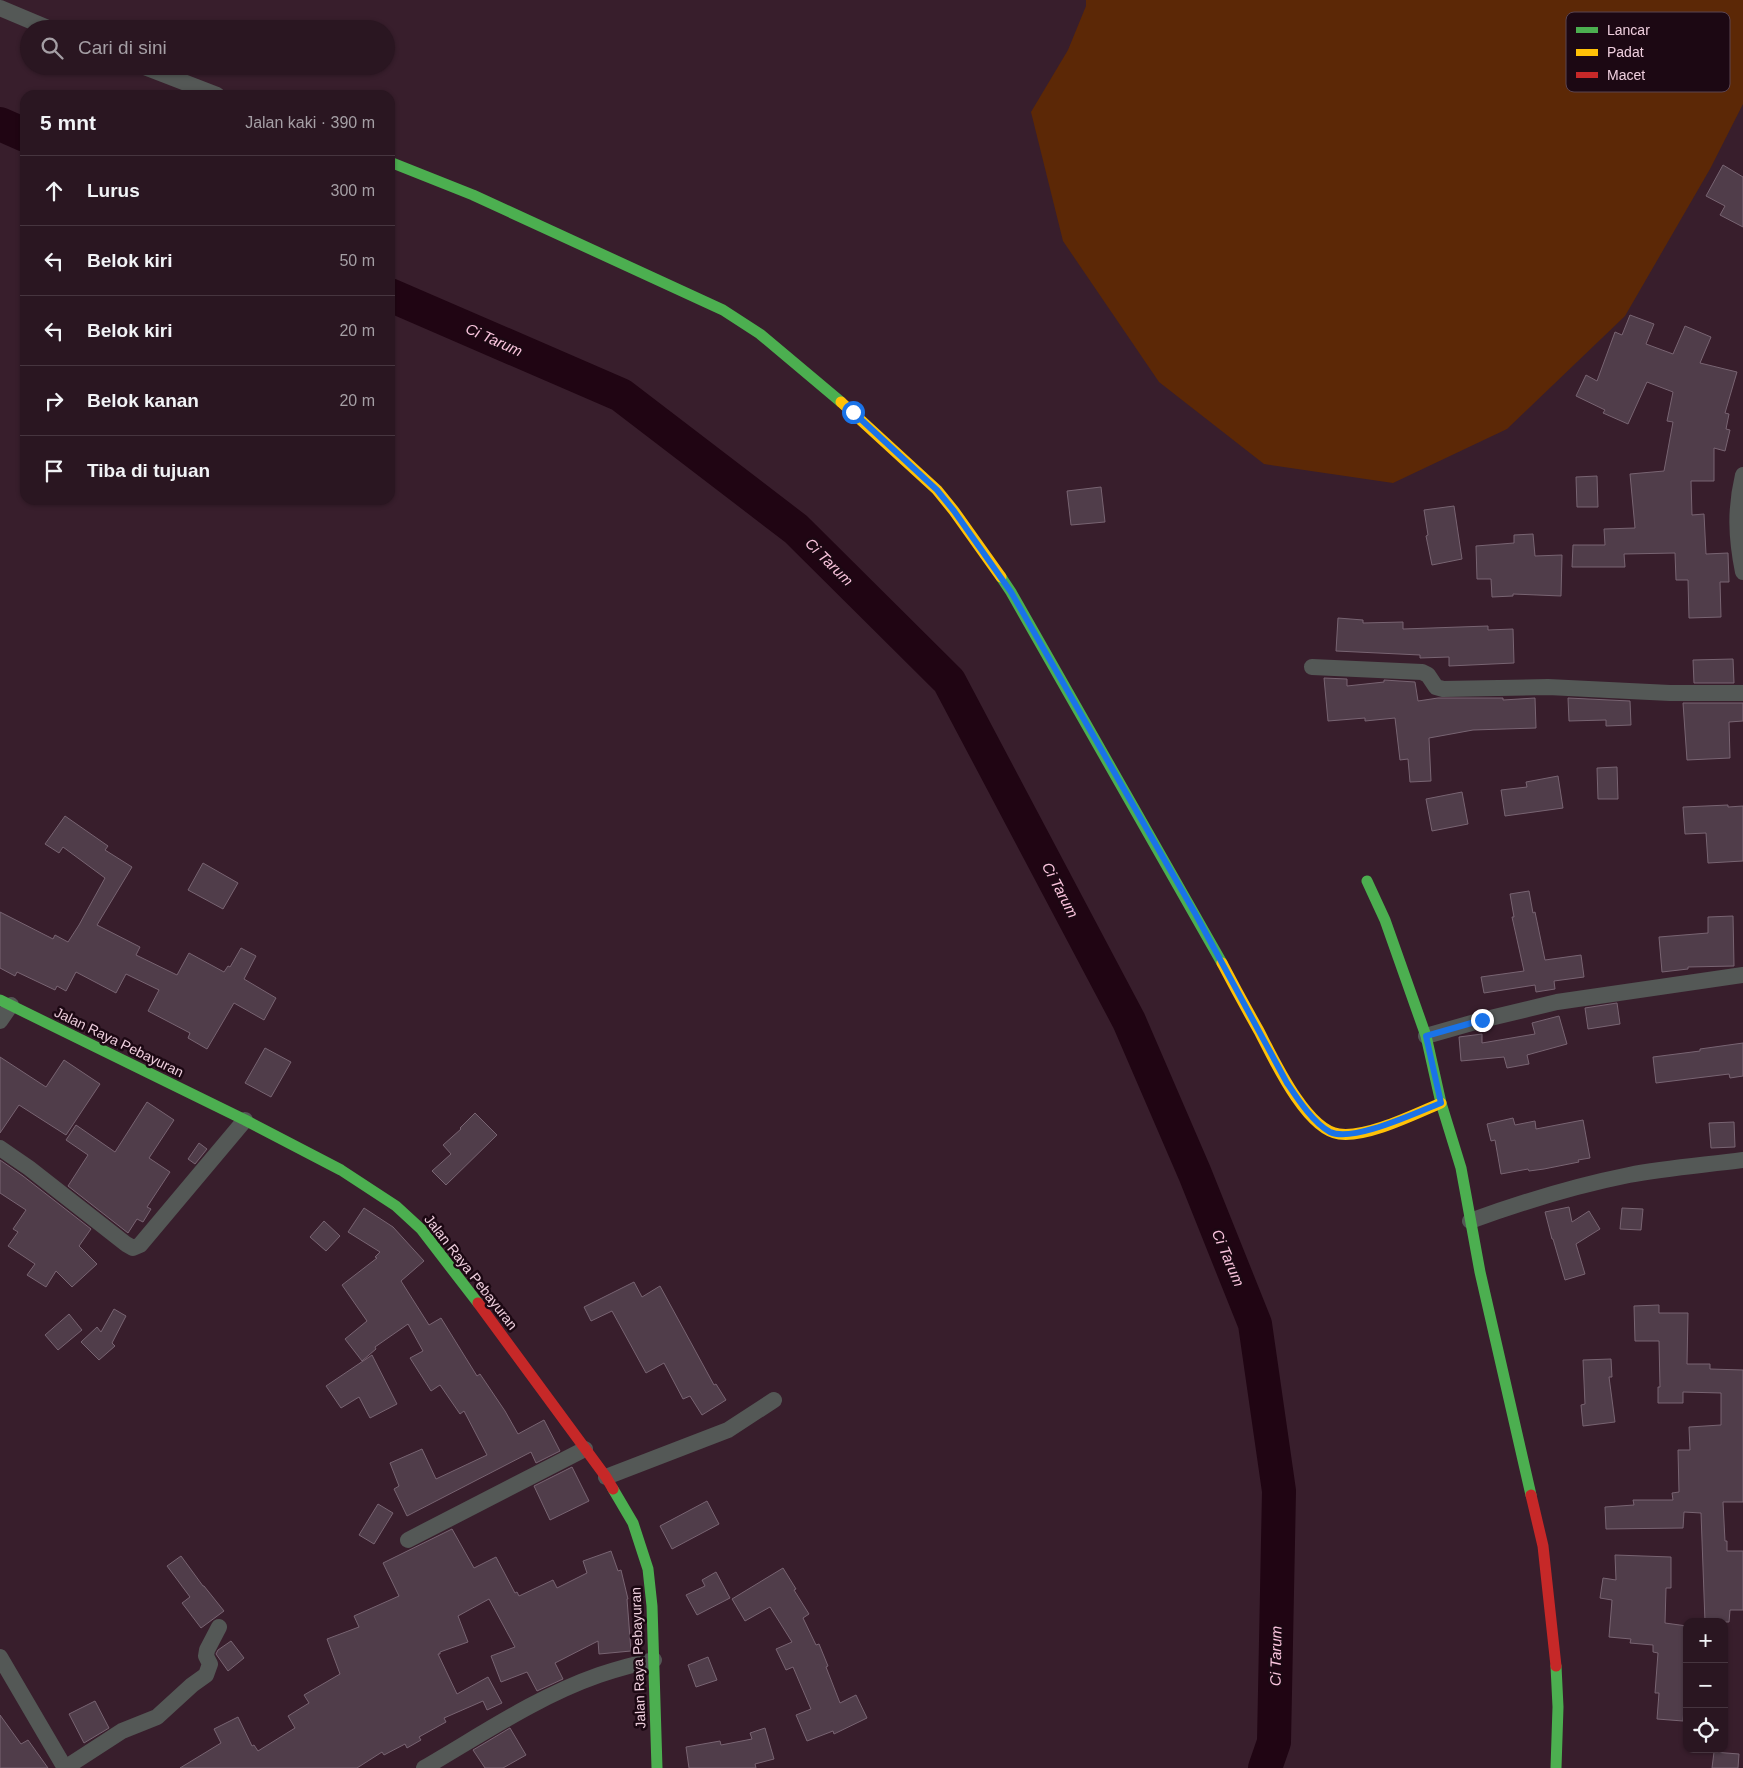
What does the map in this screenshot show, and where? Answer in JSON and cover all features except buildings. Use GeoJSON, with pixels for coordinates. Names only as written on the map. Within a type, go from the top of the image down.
{"type":"FeatureCollection","features":[{"type":"Feature","properties":{"kind":"street"},"geometry":{"type":"LineString","coordinates":[[0,8],[29,20]]}},
{"type":"Feature","properties":{"kind":"street"},"geometry":{"type":"LineString","coordinates":[[165,75],[204,90]]}},
{"type":"Feature","properties":{"kind":"street"},"geometry":{"type":"LineString","coordinates":[[395,164],[473,195],[722,310],[760,334],[853,412],[937,490],[1011,592],[1196,915],[1287,1083],[1301,1103],[1321,1125],[1331,1132],[1341,1135],[1357,1133],[1384,1125],[1441,1103]]}},
{"type":"Feature","properties":{"kind":"street"},"geometry":{"type":"LineString","coordinates":[[1743,475],[1738,495],[1737,535],[1743,572]]}},
{"type":"Feature","properties":{"kind":"street"},"geometry":{"type":"LineString","coordinates":[[1312,667],[1422,672],[1428,675],[1436,687],[1443,689],[1541,686],[1670,693],[1743,693]]}},
{"type":"Feature","properties":{"kind":"street"},"geometry":{"type":"LineString","coordinates":[[1368,882],[1385,920],[1426,1036],[1441,1103],[1461,1168],[1470,1221],[1506,1392],[1542,1546],[1548,1584],[1556,1668],[1558,1707],[1556,1768]]}},
{"type":"Feature","properties":{"kind":"street"},"geometry":{"type":"LineString","coordinates":[[1426,1036],[1557,1002],[1743,974]]}},
{"type":"Feature","properties":{"kind":"street"},"geometry":{"type":"LineString","coordinates":[[0,1022],[6,1003]]}},
{"type":"Feature","properties":{"kind":"street","name":"Jalan Raya Pebayuran"},"geometry":{"type":"LineString","coordinates":[[6,1003],[245,1120],[341,1170],[396,1206],[421,1229],[498,1328],[606,1477],[633,1524],[648,1569],[652,1606],[656,1768]]}},
{"type":"Feature","properties":{"kind":"street"},"geometry":{"type":"LineString","coordinates":[[0,1148],[133,1248],[140,1245],[245,1120]]}},
{"type":"Feature","properties":{"kind":"street"},"geometry":{"type":"LineString","coordinates":[[1470,1221],[1517,1204],[1568,1189],[1630,1175],[1743,1160]]}},
{"type":"Feature","properties":{"kind":"street"},"geometry":{"type":"LineString","coordinates":[[606,1477],[728,1430],[774,1400]]}},
{"type":"Feature","properties":{"kind":"street"},"geometry":{"type":"LineString","coordinates":[[408,1540],[585,1449]]}},
{"type":"Feature","properties":{"kind":"street"},"geometry":{"type":"LineString","coordinates":[[0,1657],[65,1768],[122,1731],[157,1718],[182,1696],[206,1674],[210,1664],[206,1656],[219,1627]]}},
{"type":"Feature","properties":{"kind":"street"},"geometry":{"type":"LineString","coordinates":[[424,1768],[544,1698],[598,1675],[654,1660]]}},
{"type":"Feature","properties":{"kind":"shaded area"},"geometry":{"type":"Polygon","coordinates":[[[1086,0],[1743,0],[1743,104],[1710,169],[1625,316],[1507,429],[1393,483],[1264,464],[1159,382],[1063,241],[1031,112],[1068,50],[1086,6],[1086,0]]]}},
{"type":"Feature","properties":{"kind":"waterway","name":"Ci Tarum"},"geometry":{"type":"LineString","coordinates":[[0,124],[20,133]]}},
{"type":"Feature","properties":{"kind":"waterway","name":"Ci Tarum"},"geometry":{"type":"LineString","coordinates":[[395,297],[621,395],[796,529],[949,681],[1129,1021],[1195,1174],[1255,1324],[1279,1491],[1274,1742],[1265,1768]]}},
{"type":"Feature","properties":{"kind":"traffic: fast"},"geometry":{"type":"LineString","coordinates":[[395,164],[473,195],[723,310],[760,334],[841,402]]}},
{"type":"Feature","properties":{"kind":"traffic: fast"},"geometry":{"type":"LineString","coordinates":[[1001,577],[1222,963]]}},
{"type":"Feature","properties":{"kind":"traffic: fast"},"geometry":{"type":"LineString","coordinates":[[1367,881],[1385,920],[1426,1036],[1441,1103],[1461,1168],[1480,1272],[1531,1495]]}},
{"type":"Feature","properties":{"kind":"traffic: fast"},"geometry":{"type":"LineString","coordinates":[[0,1000],[245,1120],[341,1170],[396,1206],[421,1229],[478,1303]]}},
{"type":"Feature","properties":{"kind":"traffic: fast"},"geometry":{"type":"LineString","coordinates":[[613,1489],[633,1523],[648,1569],[652,1606],[657,1768]]}},
{"type":"Feature","properties":{"kind":"traffic: fast"},"geometry":{"type":"LineString","coordinates":[[1556,1666],[1558,1707],[1556,1768]]}},
{"type":"Feature","properties":{"kind":"traffic: slow"},"geometry":{"type":"LineString","coordinates":[[841,402],[937,490],[1001,577]]}},
{"type":"Feature","properties":{"kind":"traffic: slow"},"geometry":{"type":"LineString","coordinates":[[1222,963],[1292,1091],[1303,1107],[1327,1130],[1339,1134],[1350,1134],[1377,1129],[1441,1103]]}},
{"type":"Feature","properties":{"kind":"traffic: jam"},"geometry":{"type":"LineString","coordinates":[[478,1303],[613,1489]]}},
{"type":"Feature","properties":{"kind":"traffic: jam"},"geometry":{"type":"LineString","coordinates":[[1531,1495],[1543,1546],[1556,1666]]}},
{"type":"Feature","properties":{"kind":"route"},"geometry":{"type":"LineString","coordinates":[[853,412],[937,490],[1011,592],[1196,915],[1287,1083],[1301,1103],[1321,1125],[1331,1132],[1341,1135],[1357,1133],[1384,1125],[1441,1103],[1426,1036],[1482,1020]]}}]}
